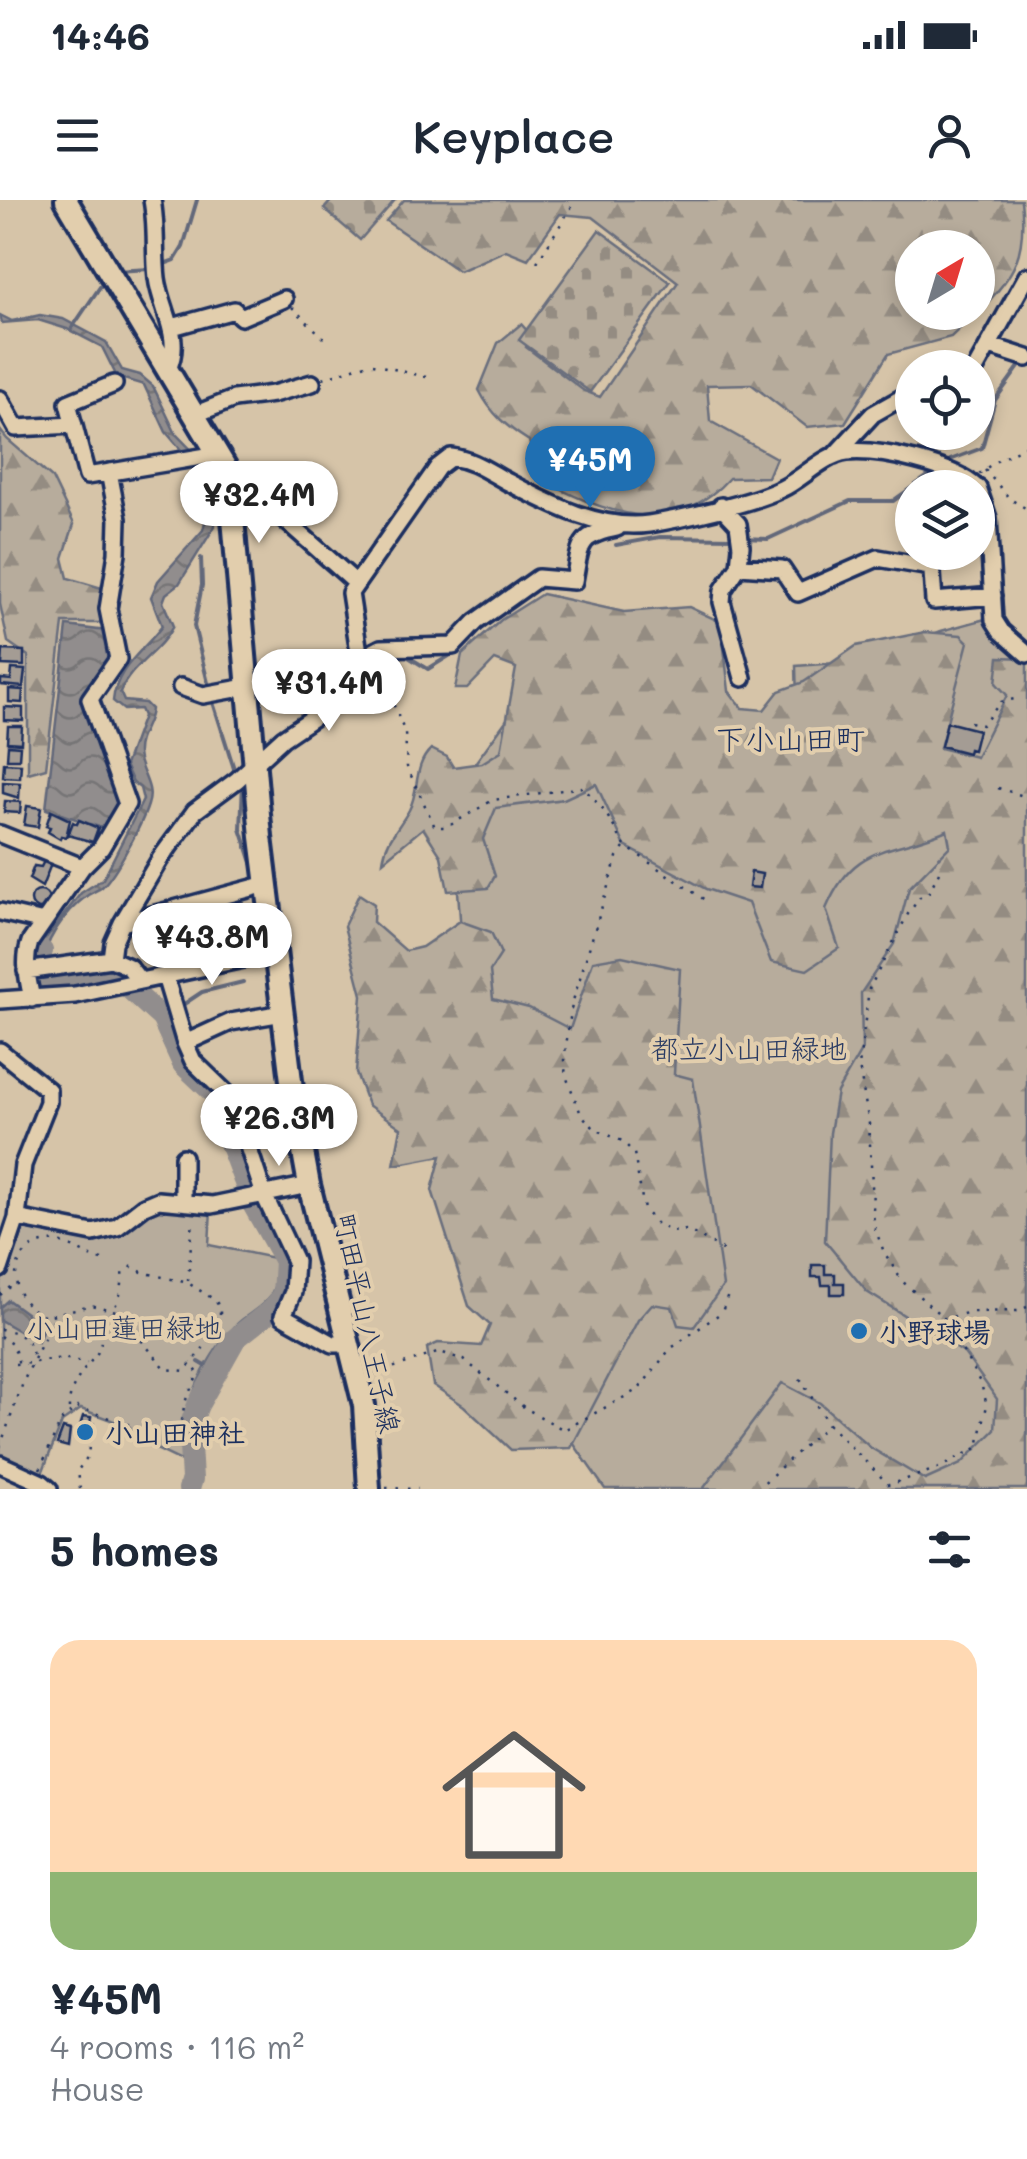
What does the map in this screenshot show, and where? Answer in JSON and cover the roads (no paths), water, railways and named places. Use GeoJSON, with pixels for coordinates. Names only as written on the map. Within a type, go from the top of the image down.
{"type":"FeatureCollection","features":[{"type":"Feature","properties":{"kind":"main road","name":"町田平山八王子線"},"geometry":{"type":"LineString","coordinates":[[66,200],[196,414],[210,455],[231,483],[246,687],[293,1098],[309,1185],[358,1379],[367,1434],[369,1488]]}},
{"type":"Feature","properties":{"kind":"street"},"geometry":{"type":"LineString","coordinates":[[152,200],[157,279],[172,327],[174,356],[168,369]]}},
{"type":"Feature","properties":{"kind":"street"},"geometry":{"type":"LineString","coordinates":[[987,350],[1027,276]]}},
{"type":"Feature","properties":{"kind":"street"},"geometry":{"type":"LineString","coordinates":[[172,327],[234,310],[241,316],[284,299]]}},
{"type":"Feature","properties":{"kind":"street"},"geometry":{"type":"LineString","coordinates":[[990,346],[1022,356]]}},
{"type":"Feature","properties":{"kind":"street"},"geometry":{"type":"LineString","coordinates":[[196,414],[234,399],[274,394],[312,383]]}},
{"type":"Feature","properties":{"kind":"street"},"geometry":{"type":"LineString","coordinates":[[114,384],[68,403],[87,476],[210,455]]}},
{"type":"Feature","properties":{"kind":"street"},"geometry":{"type":"LineString","coordinates":[[0,400],[16,428],[74,425]]}},
{"type":"Feature","properties":{"kind":"street"},"geometry":{"type":"LineString","coordinates":[[111,959],[122,923],[160,859],[195,811],[314,717],[337,680],[366,655],[401,646],[453,646],[476,622],[538,578],[574,581],[581,543],[589,534],[654,524],[780,490],[834,456],[872,414],[895,401]]}},
{"type":"Feature","properties":{"kind":"street"},"geometry":{"type":"LineString","coordinates":[[834,456],[848,452],[948,470]]}},
{"type":"Feature","properties":{"kind":"street"},"geometry":{"type":"LineString","coordinates":[[366,655],[350,593],[438,467],[451,457],[470,460],[518,488],[588,517],[626,526]]}},
{"type":"Feature","properties":{"kind":"street"},"geometry":{"type":"LineString","coordinates":[[32,999],[35,969],[30,942],[82,867],[101,848],[126,804],[90,699],[118,659],[108,609],[118,518],[109,472]]}},
{"type":"Feature","properties":{"kind":"street"},"geometry":{"type":"LineString","coordinates":[[231,483],[285,520],[356,582]]}},
{"type":"Feature","properties":{"kind":"street"},"geometry":{"type":"LineString","coordinates":[[721,506],[739,528],[739,566],[723,590],[722,602],[743,678]]}},
{"type":"Feature","properties":{"kind":"street"},"geometry":{"type":"LineString","coordinates":[[739,566],[782,569],[798,593],[878,558],[895,559]]}},
{"type":"Feature","properties":{"kind":"street"},"geometry":{"type":"LineString","coordinates":[[930,570],[934,602],[993,596]]}},
{"type":"Feature","properties":{"kind":"street"},"geometry":{"type":"LineString","coordinates":[[991,570],[994,620],[1027,654]]}},
{"type":"Feature","properties":{"kind":"street"},"geometry":{"type":"LineString","coordinates":[[180,687],[203,695],[246,687]]}},
{"type":"Feature","properties":{"kind":"street"},"geometry":{"type":"LineString","coordinates":[[0,834],[82,867]]}},
{"type":"Feature","properties":{"kind":"street"},"geometry":{"type":"LineString","coordinates":[[122,923],[267,884]]}},
{"type":"Feature","properties":{"kind":"street"},"geometry":{"type":"LineString","coordinates":[[0,912],[44,922]]}},
{"type":"Feature","properties":{"kind":"street"},"geometry":{"type":"LineString","coordinates":[[0,1000],[113,987],[276,952]]}},
{"type":"Feature","properties":{"kind":"street"},"geometry":{"type":"LineString","coordinates":[[35,969],[111,959],[129,967],[140,981]]}},
{"type":"Feature","properties":{"kind":"street"},"geometry":{"type":"LineString","coordinates":[[165,976],[193,1061],[226,1093],[237,1113],[257,1197],[295,1262],[293,1292],[284,1316],[333,1344],[348,1344]]}},
{"type":"Feature","properties":{"kind":"street"},"geometry":{"type":"LineString","coordinates":[[185,1043],[231,1022],[283,1013]]}},
{"type":"Feature","properties":{"kind":"street"},"geometry":{"type":"LineString","coordinates":[[0,1051],[48,1090],[48,1102],[23,1166],[0,1269]]}},
{"type":"Feature","properties":{"kind":"street"},"geometry":{"type":"LineString","coordinates":[[182,1157],[188,1202]]}},
{"type":"Feature","properties":{"kind":"street"},"geometry":{"type":"LineString","coordinates":[[10,1227],[93,1233],[118,1227],[151,1203],[212,1205],[309,1185]]}},
{"type":"Feature","properties":{"kind":"street"},"geometry":{"type":"LineString","coordinates":[[0,1464],[42,1484]]}},
{"type":"Feature","properties":{"kind":"water"},"geometry":{"type":"Polygon","coordinates":[[[0,315],[12,321],[40,315],[63,319],[106,342],[122,370],[140,375],[153,386],[176,434],[207,466],[212,479],[215,526],[179,584],[166,594],[163,602],[173,626],[120,692],[124,701],[145,703],[151,709],[138,753],[150,792],[148,805],[108,881],[80,902],[56,929],[46,951],[44,973],[33,961],[35,952],[81,893],[103,879],[143,800],[125,765],[143,716],[140,709],[124,710],[113,701],[115,689],[125,669],[162,626],[151,597],[158,581],[203,530],[206,518],[198,470],[166,432],[144,385],[117,377],[102,347],[67,329],[38,320],[2,323],[0,315]]]}},
{"type":"Feature","properties":{"kind":"water"},"geometry":{"type":"Polygon","coordinates":[[[67,626],[106,631],[111,656],[84,699],[119,802],[105,829],[46,809],[67,626]]]}},
{"type":"Feature","properties":{"kind":"water"},"geometry":{"type":"Polygon","coordinates":[[[8,1300],[34,1319],[45,1322],[38,1342],[0,1320],[0,1307],[8,1300]]]}},
{"type":"Feature","properties":{"kind":"waterway"},"geometry":{"type":"LineString","coordinates":[[164,264],[175,260],[183,247],[197,200]]}},
{"type":"Feature","properties":{"kind":"waterway"},"geometry":{"type":"LineString","coordinates":[[116,271],[150,269]]}},
{"type":"Feature","properties":{"kind":"waterway"},"geometry":{"type":"LineString","coordinates":[[72,328],[106,278]]}},
{"type":"Feature","properties":{"kind":"waterway"},"geometry":{"type":"LineString","coordinates":[[950,460],[982,448],[995,400],[1024,360]]}},
{"type":"Feature","properties":{"kind":"waterway"},"geometry":{"type":"LineString","coordinates":[[743,538],[768,539],[850,501],[895,500]]}},
{"type":"Feature","properties":{"kind":"waterway"},"geometry":{"type":"LineString","coordinates":[[616,545],[660,537],[733,538]]}},
{"type":"Feature","properties":{"kind":"waterway"},"geometry":{"type":"LineString","coordinates":[[201,558],[202,585],[194,626],[209,687]]}},
{"type":"Feature","properties":{"kind":"waterway"},"geometry":{"type":"LineString","coordinates":[[402,653],[428,669],[449,656]]}},
{"type":"Feature","properties":{"kind":"waterway"},"geometry":{"type":"LineString","coordinates":[[212,699],[236,775]]}},
{"type":"Feature","properties":{"kind":"waterway"},"geometry":{"type":"LineString","coordinates":[[243,783],[241,829],[256,875]]}},
{"type":"Feature","properties":{"kind":"waterway"},"geometry":{"type":"LineString","coordinates":[[42,951],[38,962],[44,977],[107,968],[162,1018],[183,1064],[220,1099],[230,1143],[253,1204],[285,1261],[283,1294],[274,1308],[235,1339],[198,1405],[189,1429],[189,1489]]}},
{"type":"Feature","properties":{"kind":"waterway"},"geometry":{"type":"LineString","coordinates":[[181,1006],[202,992],[243,982]]}},
{"type":"Feature","properties":{"kind":"waterway"},"geometry":{"type":"LineString","coordinates":[[162,1018],[166,1015]]}},
{"type":"Feature","properties":{"kind":"waterway"},"geometry":{"type":"LineString","coordinates":[[199,1362],[216,1372]]}},
{"type":"Feature","properties":{"kind":"waterway"},"geometry":{"type":"LineString","coordinates":[[176,1446],[189,1446]]}},
{"type":"Feature","properties":{"kind":"place","name":"小野球場"},"geometry":{"type":"Point","coordinates":[859,1331]}},
{"type":"Feature","properties":{"kind":"place","name":"小山田神社"},"geometry":{"type":"Point","coordinates":[85,1432]}},
{"type":"Feature","properties":{"kind":"district","name":"下小山田町"},"geometry":{"type":"Point","coordinates":[790,738]}},
{"type":"Feature","properties":{"kind":"park label","name":"都立小山田緑地"},"geometry":{"type":"Point","coordinates":[749,1048]}},
{"type":"Feature","properties":{"kind":"park label","name":"小山田蓮田緑地"},"geometry":{"type":"Point","coordinates":[124,1327]}}]}
